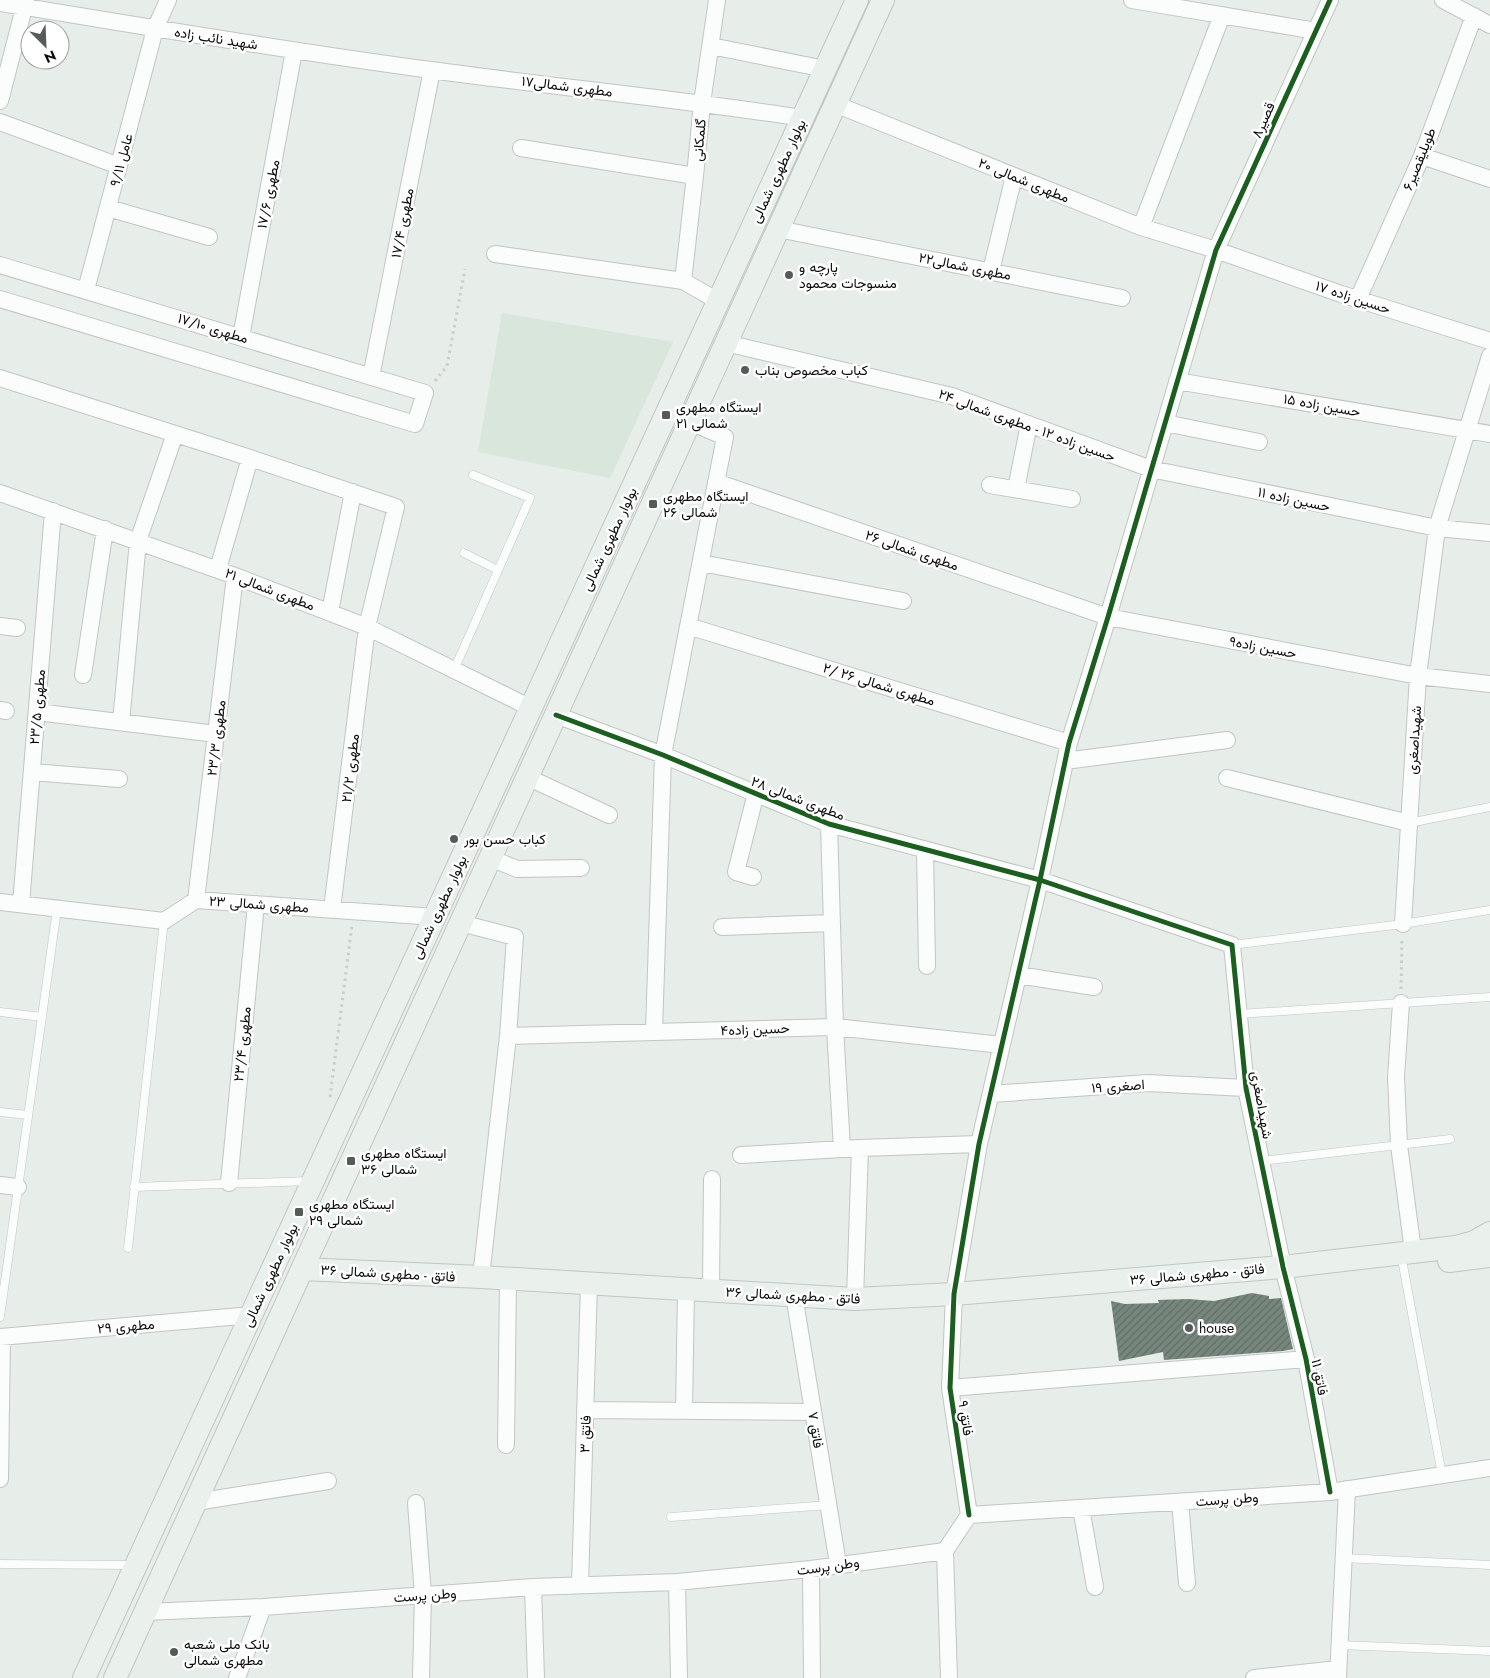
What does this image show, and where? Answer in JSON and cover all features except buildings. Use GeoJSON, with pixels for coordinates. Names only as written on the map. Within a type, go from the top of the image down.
{"type":"FeatureCollection","features":[{"type":"Feature","properties":{"kind":"main road","name":"بولوار مطهری شمالی"},"geometry":{"type":"LineString","coordinates":[[84,1678],[857,0]]}},
{"type":"Feature","properties":{"kind":"main road","name":"بولوار مطهری شمالی"},"geometry":{"type":"LineString","coordinates":[[115,1678],[883,0]]}},
{"type":"Feature","properties":{"kind":"main road"},"geometry":{"type":"LineString","coordinates":[[358,1083],[383,1093]]}},
{"type":"Feature","properties":{"kind":"main road"},"geometry":{"type":"LineString","coordinates":[[1408,1258],[1474,1242],[1490,1233]]}},
{"type":"Feature","properties":{"kind":"main road"},"geometry":{"type":"LineString","coordinates":[[1408,1258],[1490,1256]]}},
{"type":"Feature","properties":{"kind":"main road","name":"فاتق - مطهری شمالی ۳۶"},"geometry":{"type":"LineString","coordinates":[[302,1269],[481,1277],[855,1299],[954,1294],[1408,1258]]}},
{"type":"Feature","properties":{"kind":"main road"},"geometry":{"type":"LineString","coordinates":[[150,1535],[176,1545]]}},
{"type":"Feature","properties":{"kind":"street","name":"عامل ۹/۱۱"},"geometry":{"type":"LineString","coordinates":[[86,290],[155,29],[168,0]]}},
{"type":"Feature","properties":{"kind":"street","name":"گلمکانی"},"geometry":{"type":"LineString","coordinates":[[683,281],[696,176],[702,102],[716,0]]}},
{"type":"Feature","properties":{"kind":"street"},"geometry":{"type":"LineString","coordinates":[[1132,0],[1316,31]]}},
{"type":"Feature","properties":{"kind":"street","name":"قصیر۸"},"geometry":{"type":"LineString","coordinates":[[1065,761],[1216,250],[1330,0]]}},
{"type":"Feature","properties":{"kind":"street"},"geometry":{"type":"LineString","coordinates":[[1443,0],[1470,10],[1490,25]]}},
{"type":"Feature","properties":{"kind":"street","name":"شهید نائب زاده"},"geometry":{"type":"LineString","coordinates":[[0,3],[25,3],[155,29],[432,70]]}},
{"type":"Feature","properties":{"kind":"street"},"geometry":{"type":"LineString","coordinates":[[0,101],[25,3]]}},
{"type":"Feature","properties":{"kind":"street","name":"طویلیقصیر۶"},"geometry":{"type":"LineString","coordinates":[[1358,299],[1422,156],[1470,10]]}},
{"type":"Feature","properties":{"kind":"street"},"geometry":{"type":"LineString","coordinates":[[1141,227],[1222,15]]}},
{"type":"Feature","properties":{"kind":"street"},"geometry":{"type":"LineString","coordinates":[[711,46],[825,69]]}},
{"type":"Feature","properties":{"kind":"street","name":"مطهری ۱۷/۶"},"geometry":{"type":"LineString","coordinates":[[241,337],[294,51]]}},
{"type":"Feature","properties":{"kind":"street","name":"مطهری شمالی۱۷"},"geometry":{"type":"LineString","coordinates":[[432,70],[702,102],[803,118]]}},
{"type":"Feature","properties":{"kind":"street","name":"مطهری ۱۷/۴"},"geometry":{"type":"LineString","coordinates":[[371,377],[432,70]]}},
{"type":"Feature","properties":{"kind":"street","name":"مطهری شمالی ۲۰"},"geometry":{"type":"LineString","coordinates":[[835,104],[1141,227],[1216,250]]}},
{"type":"Feature","properties":{"kind":"street"},"geometry":{"type":"LineString","coordinates":[[0,122],[119,166]]}},
{"type":"Feature","properties":{"kind":"street"},"geometry":{"type":"LineString","coordinates":[[522,148],[696,176]]}},
{"type":"Feature","properties":{"kind":"street"},"geometry":{"type":"LineString","coordinates":[[1422,156],[1490,179]]}},
{"type":"Feature","properties":{"kind":"street"},"geometry":{"type":"LineString","coordinates":[[991,271],[1014,176]]}},
{"type":"Feature","properties":{"kind":"street"},"geometry":{"type":"LineString","coordinates":[[108,208],[209,237]]}},
{"type":"Feature","properties":{"kind":"street","name":"مطهری شمالی۲۲"},"geometry":{"type":"LineString","coordinates":[[778,229],[1122,298]]}},
{"type":"Feature","properties":{"kind":"street","name":"حسین زاده ۱۷"},"geometry":{"type":"LineString","coordinates":[[1216,250],[1358,299],[1490,341]]}},
{"type":"Feature","properties":{"kind":"street"},"geometry":{"type":"LineString","coordinates":[[494,254],[683,281],[718,301]]}},
{"type":"Feature","properties":{"kind":"street","name":"مطهری ۱۷/۱۰"},"geometry":{"type":"LineString","coordinates":[[0,265],[425,393]]}},
{"type":"Feature","properties":{"kind":"street"},"geometry":{"type":"LineString","coordinates":[[0,299],[415,424],[425,393]]}},
{"type":"Feature","properties":{"kind":"street","name":"حسین زاده ۱۲ - مطهری شمالی ۲۴"},"geometry":{"type":"LineString","coordinates":[[726,343],[952,396],[1151,469]]}},
{"type":"Feature","properties":{"kind":"street","name":"شهیداصغری"},"geometry":{"type":"LineString","coordinates":[[1403,924],[1418,676],[1437,528],[1490,356]]}},
{"type":"Feature","properties":{"kind":"street"},"geometry":{"type":"LineString","coordinates":[[0,378],[353,492],[330,612]]}},
{"type":"Feature","properties":{"kind":"street","name":"حسین زاده ۱۵"},"geometry":{"type":"LineString","coordinates":[[1177,380],[1490,434]]}},
{"type":"Feature","properties":{"kind":"street"},"geometry":{"type":"LineString","coordinates":[[654,1032],[663,755],[725,437],[690,422]]}},
{"type":"Feature","properties":{"kind":"street"},"geometry":{"type":"LineString","coordinates":[[1164,423],[1258,442]]}},
{"type":"Feature","properties":{"kind":"street"},"geometry":{"type":"LineString","coordinates":[[1016,488],[1029,424]]}},
{"type":"Feature","properties":{"kind":"street"},"geometry":{"type":"LineString","coordinates":[[121,722],[138,541],[175,434]]}},
{"type":"Feature","properties":{"kind":"street"},"geometry":{"type":"LineString","coordinates":[[218,569],[250,458]]}},
{"type":"Feature","properties":{"kind":"street","name":"حسین زاده ۱۱"},"geometry":{"type":"LineString","coordinates":[[1151,469],[1437,528],[1490,533]]}},
{"type":"Feature","properties":{"kind":"street","name":"مطهری شمالی ۲۶"},"geometry":{"type":"LineString","coordinates":[[716,482],[1108,617]]}},
{"type":"Feature","properties":{"kind":"street"},"geometry":{"type":"LineString","coordinates":[[990,485],[1072,499]]}},
{"type":"Feature","properties":{"kind":"street","name":"مطهری ۲۱/۲"},"geometry":{"type":"LineString","coordinates":[[332,909],[367,626],[396,507],[353,492]]}},
{"type":"Feature","properties":{"kind":"street","name":"مطهری شمالی ۲۱"},"geometry":{"type":"LineString","coordinates":[[0,493],[218,569],[367,626],[531,708]]}},
{"type":"Feature","properties":{"kind":"street","name":"مطهری ۲۳/۵"},"geometry":{"type":"LineString","coordinates":[[21,904],[53,511]]}},
{"type":"Feature","properties":{"kind":"street"},"geometry":{"type":"LineString","coordinates":[[83,676],[105,529]]}},
{"type":"Feature","properties":{"kind":"street"},"geometry":{"type":"LineString","coordinates":[[701,563],[902,601]]}},
{"type":"Feature","properties":{"kind":"street","name":"مطهری ۲۳/۳"},"geometry":{"type":"LineString","coordinates":[[196,900],[235,576]]}},
{"type":"Feature","properties":{"kind":"street","name":"حسین زاده۹"},"geometry":{"type":"LineString","coordinates":[[1108,617],[1418,676],[1490,684]]}},
{"type":"Feature","properties":{"kind":"street"},"geometry":{"type":"LineString","coordinates":[[0,626],[18,628]]}},
{"type":"Feature","properties":{"kind":"street","name":"مطهری شمالی ۲۶ /۲"},"geometry":{"type":"LineString","coordinates":[[688,626],[1069,743]]}},
{"type":"Feature","properties":{"kind":"street"},"geometry":{"type":"LineString","coordinates":[[37,712],[216,734]]}},
{"type":"Feature","properties":{"kind":"street","name":"مطهری شمالی ۲۸"},"geometry":{"type":"LineString","coordinates":[[556,715],[663,755],[829,824],[1040,880],[1232,944]]}},
{"type":"Feature","properties":{"kind":"street"},"geometry":{"type":"LineString","coordinates":[[1065,761],[1227,740]]}},
{"type":"Feature","properties":{"kind":"street","name":"فاتق ۹"},"geometry":{"type":"LineString","coordinates":[[969,1515],[950,1388],[954,1294],[979,1144],[1040,880],[1065,761]]}},
{"type":"Feature","properties":{"kind":"street"},"geometry":{"type":"LineString","coordinates":[[32,772],[119,779]]}},
{"type":"Feature","properties":{"kind":"street"},"geometry":{"type":"LineString","coordinates":[[527,778],[609,815]]}},
{"type":"Feature","properties":{"kind":"street"},"geometry":{"type":"LineString","coordinates":[[1227,778],[1409,823]]}},
{"type":"Feature","properties":{"kind":"street"},"geometry":{"type":"LineString","coordinates":[[753,877],[736,872],[756,793]]}},
{"type":"Feature","properties":{"kind":"street"},"geometry":{"type":"LineString","coordinates":[[829,824],[835,1027],[842,1150]]}},
{"type":"Feature","properties":{"kind":"street"},"geometry":{"type":"LineString","coordinates":[[925,850],[927,966]]}},
{"type":"Feature","properties":{"kind":"street"},"geometry":{"type":"LineString","coordinates":[[490,858],[516,869],[582,868]]}},
{"type":"Feature","properties":{"kind":"street","name":"مطهری شمالی ۲۳"},"geometry":{"type":"LineString","coordinates":[[164,921],[196,900],[435,916]]}},
{"type":"Feature","properties":{"kind":"street"},"geometry":{"type":"LineString","coordinates":[[0,902],[164,921]]}},
{"type":"Feature","properties":{"kind":"street","name":"مطهری ۲۳/۴"},"geometry":{"type":"LineString","coordinates":[[229,1183],[256,904]]}},
{"type":"Feature","properties":{"kind":"street"},"geometry":{"type":"LineString","coordinates":[[461,923],[515,937],[508,1036],[481,1277]]}},
{"type":"Feature","properties":{"kind":"street"},"geometry":{"type":"LineString","coordinates":[[722,927],[832,923]]}},
{"type":"Feature","properties":{"kind":"street","name":"شهیداصغری"},"geometry":{"type":"LineString","coordinates":[[1232,944],[1246,1088],[1283,1267]]}},
{"type":"Feature","properties":{"kind":"street"},"geometry":{"type":"LineString","coordinates":[[1018,975],[1094,987]]}},
{"type":"Feature","properties":{"kind":"street"},"geometry":{"type":"LineString","coordinates":[[1401,1003],[1396,1077],[1399,1145],[1408,1258]]}},
{"type":"Feature","properties":{"kind":"street","name":"حسین زاده۴"},"geometry":{"type":"LineString","coordinates":[[508,1036],[835,1027],[1002,1045]]}},
{"type":"Feature","properties":{"kind":"street","name":"اصغری ۱۹"},"geometry":{"type":"LineString","coordinates":[[991,1094],[1148,1083],[1246,1088]]}},
{"type":"Feature","properties":{"kind":"street"},"geometry":{"type":"LineString","coordinates":[[741,1156],[860,1148],[979,1144]]}},
{"type":"Feature","properties":{"kind":"street"},"geometry":{"type":"LineString","coordinates":[[855,1299],[860,1148]]}},
{"type":"Feature","properties":{"kind":"street"},"geometry":{"type":"LineString","coordinates":[[711,1291],[712,1179]]}},
{"type":"Feature","properties":{"kind":"street"},"geometry":{"type":"LineString","coordinates":[[0,1185],[18,1188]]}},
{"type":"Feature","properties":{"kind":"street","name":"فاتق ۱۱"},"geometry":{"type":"LineString","coordinates":[[1283,1267],[1306,1359],[1330,1492]]}},
{"type":"Feature","properties":{"kind":"street"},"geometry":{"type":"LineString","coordinates":[[506,1445],[508,1279]]}},
{"type":"Feature","properties":{"kind":"street","name":"فاتق ۳"},"geometry":{"type":"LineString","coordinates":[[580,1585],[589,1284]]}},
{"type":"Feature","properties":{"kind":"street"},"geometry":{"type":"LineString","coordinates":[[684,1410],[686,1289]]}},
{"type":"Feature","properties":{"kind":"street","name":"فاتق ۷"},"geometry":{"type":"LineString","coordinates":[[794,1296],[838,1564]]}},
{"type":"Feature","properties":{"kind":"street","name":"مطهری ۲۹"},"geometry":{"type":"LineString","coordinates":[[1,1337],[252,1315]]}},
{"type":"Feature","properties":{"kind":"street"},"geometry":{"type":"LineString","coordinates":[[0,1479],[1,1337]]}},
{"type":"Feature","properties":{"kind":"street","name":"فاتق ۹"},"geometry":{"type":"LineString","coordinates":[[950,1388],[1306,1359]]}},
{"type":"Feature","properties":{"kind":"street"},"geometry":{"type":"LineString","coordinates":[[586,1410],[814,1412]]}},
{"type":"Feature","properties":{"kind":"street","name":"وطن پرست"},"geometry":{"type":"LineString","coordinates":[[969,1515],[1330,1492],[1490,1468]]}},
{"type":"Feature","properties":{"kind":"street"},"geometry":{"type":"LineString","coordinates":[[196,1502],[328,1481]]}},
{"type":"Feature","properties":{"kind":"street"},"geometry":{"type":"LineString","coordinates":[[1254,1678],[1338,1673],[1347,1489]]}},
{"type":"Feature","properties":{"kind":"street"},"geometry":{"type":"LineString","coordinates":[[1180,1502],[1187,1583]]}},
{"type":"Feature","properties":{"kind":"street"},"geometry":{"type":"LineString","coordinates":[[416,1503],[423,1595],[421,1678]]}},
{"type":"Feature","properties":{"kind":"street"},"geometry":{"type":"LineString","coordinates":[[1081,1508],[1095,1587]]}},
{"type":"Feature","properties":{"kind":"street"},"geometry":{"type":"LineString","coordinates":[[949,1678],[945,1551],[969,1515]]}},
{"type":"Feature","properties":{"kind":"street","name":"وطن پرست"},"geometry":{"type":"LineString","coordinates":[[145,1612],[263,1607],[533,1587],[677,1582],[811,1569],[945,1551]]}},
{"type":"Feature","properties":{"kind":"street"},"geometry":{"type":"LineString","coordinates":[[811,1569],[812,1678]]}},
{"type":"Feature","properties":{"kind":"street"},"geometry":{"type":"LineString","coordinates":[[677,1582],[679,1678]]}},
{"type":"Feature","properties":{"kind":"street"},"geometry":{"type":"LineString","coordinates":[[533,1587],[536,1678]]}},
{"type":"Feature","properties":{"kind":"street"},"geometry":{"type":"LineString","coordinates":[[238,1678],[263,1607]]}},
{"type":"Feature","properties":{"kind":"lane"},"geometry":{"type":"LineString","coordinates":[[454,670],[530,498],[473,475]]}},
{"type":"Feature","properties":{"kind":"lane"},"geometry":{"type":"LineString","coordinates":[[464,553],[498,570]]}},
{"type":"Feature","properties":{"kind":"lane"},"geometry":{"type":"LineString","coordinates":[[1409,823],[1490,807]]}},
{"type":"Feature","properties":{"kind":"lane"},"geometry":{"type":"LineString","coordinates":[[0,1317],[57,909]]}},
{"type":"Feature","properties":{"kind":"lane"},"geometry":{"type":"LineString","coordinates":[[1232,944],[1403,924],[1490,910]]}},
{"type":"Feature","properties":{"kind":"lane"},"geometry":{"type":"LineString","coordinates":[[128,1248],[164,921]]}},
{"type":"Feature","properties":{"kind":"lane"},"geometry":{"type":"LineString","coordinates":[[1238,1014],[1490,997]]}},
{"type":"Feature","properties":{"kind":"lane"},"geometry":{"type":"LineString","coordinates":[[0,1012],[42,1017]]}},
{"type":"Feature","properties":{"kind":"lane"},"geometry":{"type":"LineString","coordinates":[[0,1112],[28,1115]]}},
{"type":"Feature","properties":{"kind":"lane"},"geometry":{"type":"LineString","coordinates":[[1261,1161],[1450,1139]]}},
{"type":"Feature","properties":{"kind":"lane"},"geometry":{"type":"LineString","coordinates":[[134,1187],[314,1180]]}},
{"type":"Feature","properties":{"kind":"lane"},"geometry":{"type":"LineString","coordinates":[[1408,1258],[1442,1475]]}},
{"type":"Feature","properties":{"kind":"lane"},"geometry":{"type":"LineString","coordinates":[[671,1517],[829,1505]]}},
{"type":"Feature","properties":{"kind":"lane"},"geometry":{"type":"LineString","coordinates":[[1343,1558],[1490,1565]]}},
{"type":"Feature","properties":{"kind":"lane"},"geometry":{"type":"LineString","coordinates":[[0,1564],[136,1565]]}},
{"type":"Feature","properties":{"kind":"lane"},"geometry":{"type":"LineString","coordinates":[[1339,1644],[1490,1651]]}},
{"type":"Feature","properties":{"kind":"path"},"geometry":{"type":"LineString","coordinates":[[425,393],[447,366],[465,269]]}},
{"type":"Feature","properties":{"kind":"path"},"geometry":{"type":"LineString","coordinates":[[328,1106],[353,911]]}},
{"type":"Feature","properties":{"kind":"path"},"geometry":{"type":"LineString","coordinates":[[1401,1003],[1403,924]]}},
{"type":"Feature","properties":{"kind":"shaded area"},"geometry":{"type":"Polygon","coordinates":[[[502,313],[673,342],[610,478],[478,452],[502,313]]]}},
{"type":"Feature","properties":{"kind":"cycle path"},"geometry":{"type":"LineString","coordinates":[[969,1515],[950,1388],[954,1294],[979,1144],[1040,880],[1069,743],[1216,250],[1330,0]]}},
{"type":"Feature","properties":{"kind":"cycle path"},"geometry":{"type":"LineString","coordinates":[[556,715],[663,755],[829,824],[1040,880],[1232,945],[1246,1088],[1283,1267],[1306,1359],[1330,1492]]}},
{"type":"Feature","properties":{"kind":"place","name":"پارچه و منسوجات محمود"},"geometry":{"type":"Point","coordinates":[789,275]}},
{"type":"Feature","properties":{"kind":"place","name":"كباب مخصوص بناب"},"geometry":{"type":"Point","coordinates":[745,370]}},
{"type":"Feature","properties":{"kind":"place","name":"ایستگاه مطهری شمالی ۲۱"},"geometry":{"type":"Point","coordinates":[666,415]}},
{"type":"Feature","properties":{"kind":"place","name":"ایستگاه مطهری شمالی ۲۶"},"geometry":{"type":"Point","coordinates":[653,504]}},
{"type":"Feature","properties":{"kind":"place","name":"كباب حسن بور"},"geometry":{"type":"Point","coordinates":[454,839]}},
{"type":"Feature","properties":{"kind":"place","name":"ایستگاه مطهری شمالی ۳۶"},"geometry":{"type":"Point","coordinates":[351,1161]}},
{"type":"Feature","properties":{"kind":"place","name":"ایستگاه مطهری شمالی ۲۹"},"geometry":{"type":"Point","coordinates":[299,1212]}},
{"type":"Feature","properties":{"kind":"place","name":"house"},"geometry":{"type":"Point","coordinates":[1189,1328]}},
{"type":"Feature","properties":{"kind":"place","name":"بانک ملی شعبه مطهری شمالی"},"geometry":{"type":"Point","coordinates":[174,1652]}}]}
